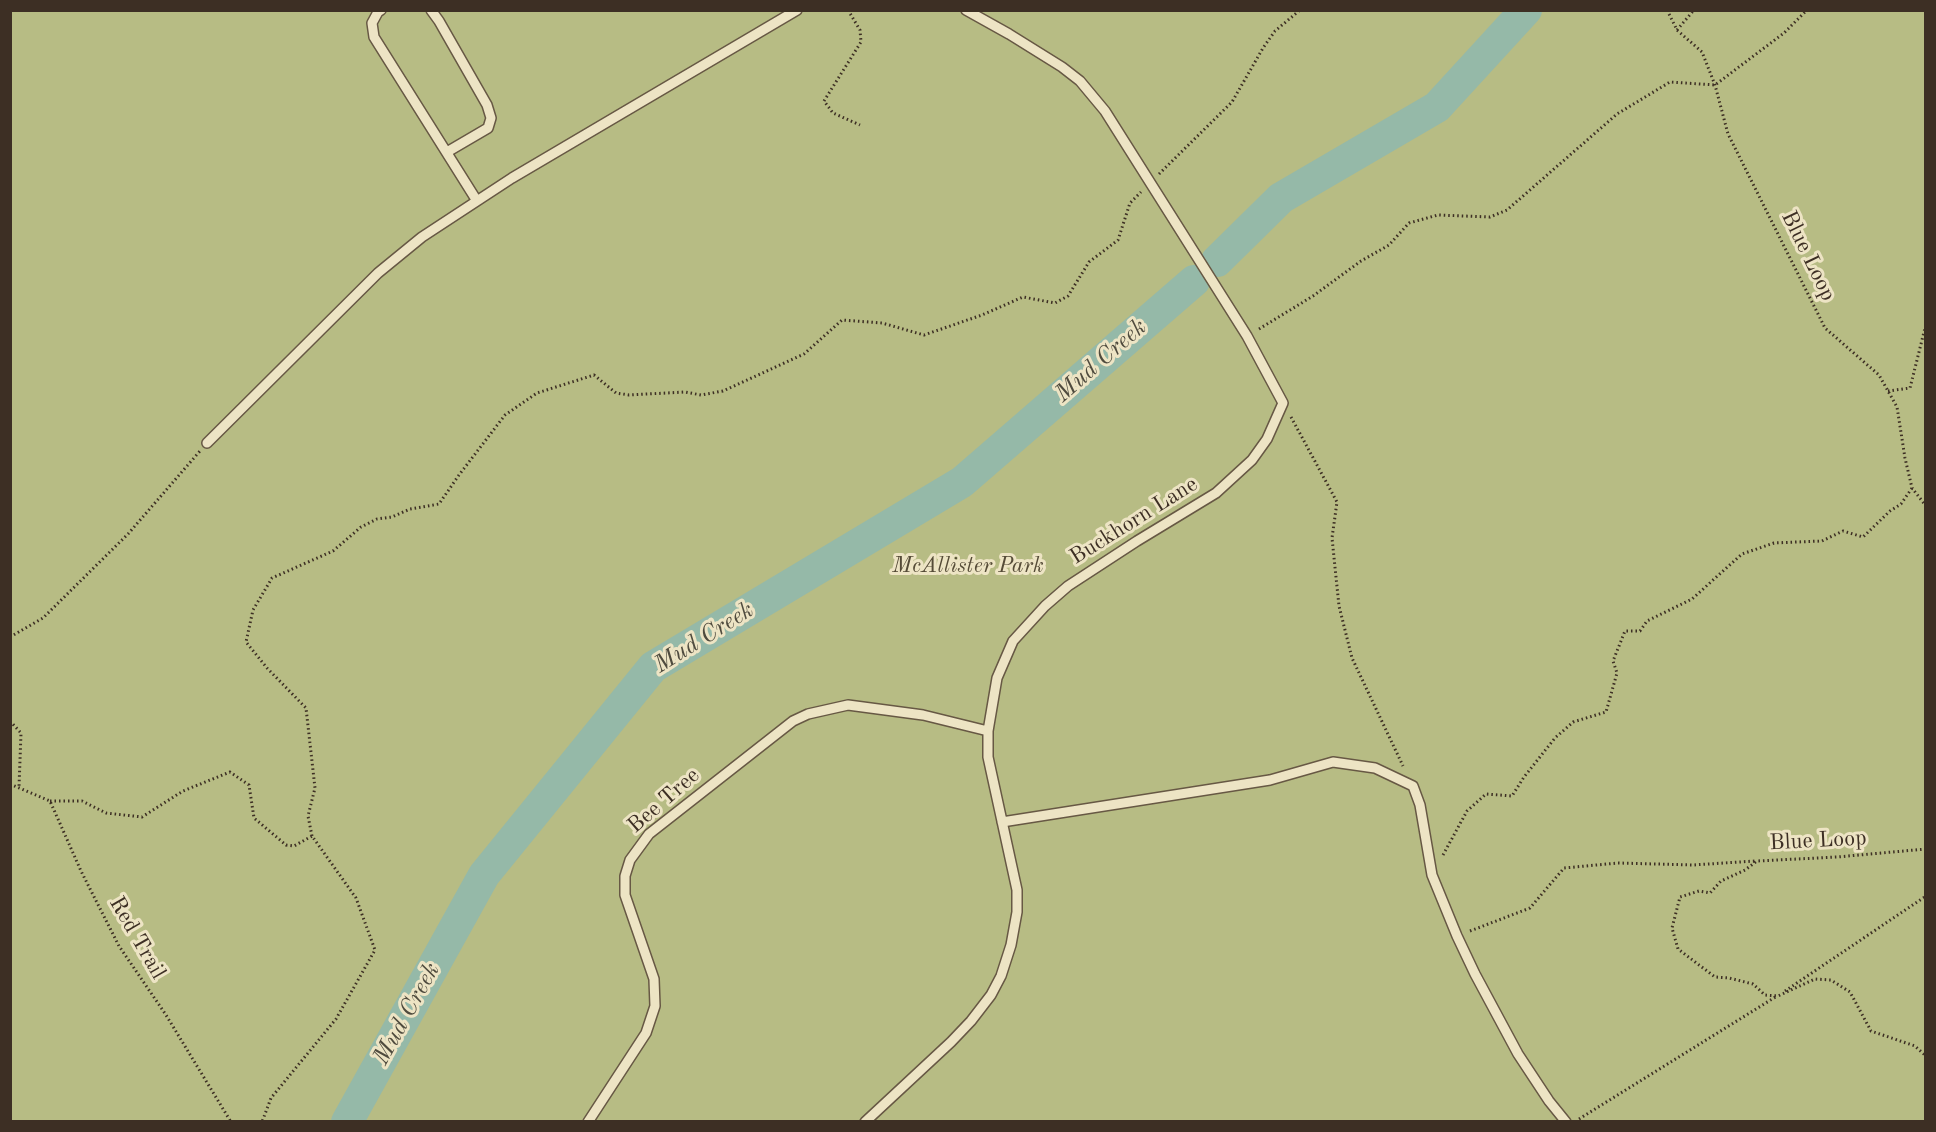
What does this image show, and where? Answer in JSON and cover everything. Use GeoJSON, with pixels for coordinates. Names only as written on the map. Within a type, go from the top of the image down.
{"type":"FeatureCollection","features":[{"type":"Feature","properties":{"kind":"lane"},"geometry":{"type":"LineString","coordinates":[[381,10],[372,23],[374,37],[477,201]]}},
{"type":"Feature","properties":{"kind":"lane"},"geometry":{"type":"LineString","coordinates":[[431,10],[487,105],[491,118],[488,128],[447,152]]}},
{"type":"Feature","properties":{"kind":"lane"},"geometry":{"type":"LineString","coordinates":[[207,443],[378,273],[422,237],[477,201],[797,10]]}},
{"type":"Feature","properties":{"kind":"lane"},"geometry":{"type":"LineString","coordinates":[[966,10],[1062,67],[1080,81],[1105,111],[1247,336],[1283,403]]}},
{"type":"Feature","properties":{"kind":"lane","name":"Buckhorn Lane"},"geometry":{"type":"LineString","coordinates":[[865,1122],[964,1028],[991,995],[1001,976],[1011,945],[1017,901],[1013,868],[989,764],[988,731],[997,678],[1012,641],[1045,606],[1068,586],[1216,492],[1252,460],[1267,439],[1283,403]]}},
{"type":"Feature","properties":{"kind":"lane","name":"Bee Tree"},"geometry":{"type":"LineString","coordinates":[[588,1122],[646,1033],[655,1006],[654,979],[625,895],[625,876],[630,860],[649,834],[793,721],[808,714],[848,705],[922,715],[988,731]]}},
{"type":"Feature","properties":{"kind":"lane"},"geometry":{"type":"LineString","coordinates":[[1002,822],[1270,780],[1333,762],[1375,768],[1413,786],[1420,804],[1431,875],[1457,936],[1518,1054],[1566,1122]]}},
{"type":"Feature","properties":{"kind":"path"},"geometry":{"type":"LineString","coordinates":[[848,10],[860,30],[861,42],[825,102],[833,114],[860,125]]}},
{"type":"Feature","properties":{"kind":"path"},"geometry":{"type":"LineString","coordinates":[[262,1122],[271,1098],[336,1019],[375,950],[356,898],[312,836],[308,816],[315,788],[306,708],[267,668],[246,642],[253,610],[272,578],[333,551],[361,527],[377,519],[392,518],[410,509],[439,504],[505,415],[537,393],[594,375],[616,393],[629,395],[685,392],[701,395],[723,391],[804,354],[842,320],[882,323],[924,335],[982,315],[1023,297],[1055,303],[1068,296],[1089,262],[1118,240],[1130,203],[1232,102],[1275,31],[1300,10]]}},
{"type":"Feature","properties":{"kind":"path","name":"Blue Loop"},"geometry":{"type":"LineString","coordinates":[[1667,10],[1677,30],[1702,52],[1715,85],[1728,134],[1825,328],[1879,375],[1897,407],[1912,488],[1926,506]]}},
{"type":"Feature","properties":{"kind":"path"},"geometry":{"type":"LineString","coordinates":[[1677,30],[1694,10]]}},
{"type":"Feature","properties":{"kind":"path"},"geometry":{"type":"LineString","coordinates":[[1247,336],[1313,296],[1361,261],[1389,245],[1409,223],[1438,215],[1490,217],[1508,210],[1617,114],[1670,82],[1715,85],[1784,33],[1808,10]]}},
{"type":"Feature","properties":{"kind":"path"},"geometry":{"type":"LineString","coordinates":[[1888,391],[1910,388],[1926,324]]}},
{"type":"Feature","properties":{"kind":"path"},"geometry":{"type":"LineString","coordinates":[[1283,403],[1337,502],[1332,538],[1333,549],[1339,606],[1352,658],[1413,786]]}},
{"type":"Feature","properties":{"kind":"path"},"geometry":{"type":"LineString","coordinates":[[10,637],[43,618],[128,534],[207,443]]}},
{"type":"Feature","properties":{"kind":"path"},"geometry":{"type":"LineString","coordinates":[[1431,875],[1467,811],[1485,794],[1512,796],[1524,777],[1573,722],[1606,712],[1617,673],[1613,661],[1625,631],[1640,631],[1647,621],[1692,599],[1742,554],[1774,543],[1822,541],[1844,531],[1863,537],[1890,511],[1901,504],[1912,488]]}},
{"type":"Feature","properties":{"kind":"path"},"geometry":{"type":"LineString","coordinates":[[10,721],[21,733],[19,787]]}},
{"type":"Feature","properties":{"kind":"path"},"geometry":{"type":"LineString","coordinates":[[10,784],[50,801],[82,801],[106,813],[142,817],[183,791],[230,772],[249,785],[254,818],[286,845],[294,846],[312,836]]}},
{"type":"Feature","properties":{"kind":"path","name":"Red Trail"},"geometry":{"type":"LineString","coordinates":[[50,801],[81,871],[119,946],[166,1015],[231,1122]]}},
{"type":"Feature","properties":{"kind":"path","name":"Blue Loop"},"geometry":{"type":"LineString","coordinates":[[1778,996],[1765,995],[1753,984],[1715,977],[1678,949],[1672,928],[1680,897],[1699,891],[1710,893],[1721,881],[1745,870],[1757,861],[1926,849]]}},
{"type":"Feature","properties":{"kind":"path"},"geometry":{"type":"LineString","coordinates":[[1457,936],[1530,908],[1564,868],[1618,863],[1693,865],[1757,861]]}},
{"type":"Feature","properties":{"kind":"path"},"geometry":{"type":"LineString","coordinates":[[1575,1122],[1778,996],[1926,896]]}},
{"type":"Feature","properties":{"kind":"path"},"geometry":{"type":"LineString","coordinates":[[1778,996],[1815,979],[1831,980],[1850,992],[1871,1031],[1914,1046],[1926,1056]]}},
{"type":"Feature","properties":{"kind":"green space","name":"McAllister Park"},"geometry":{"type":"Polygon","coordinates":[[[10,11],[1925,11],[1925,1121],[11,1121],[10,11]]]}},
{"type":"Feature","properties":{"kind":"waterway","name":"Mud Creek"},"geometry":{"type":"LineString","coordinates":[[1217,261],[1281,198],[1437,107],[1526,10]]}},
{"type":"Feature","properties":{"kind":"waterway","name":"Mud Creek"},"geometry":{"type":"LineString","coordinates":[[347,1122],[484,875],[653,667],[962,482],[1194,281]]}}]}
